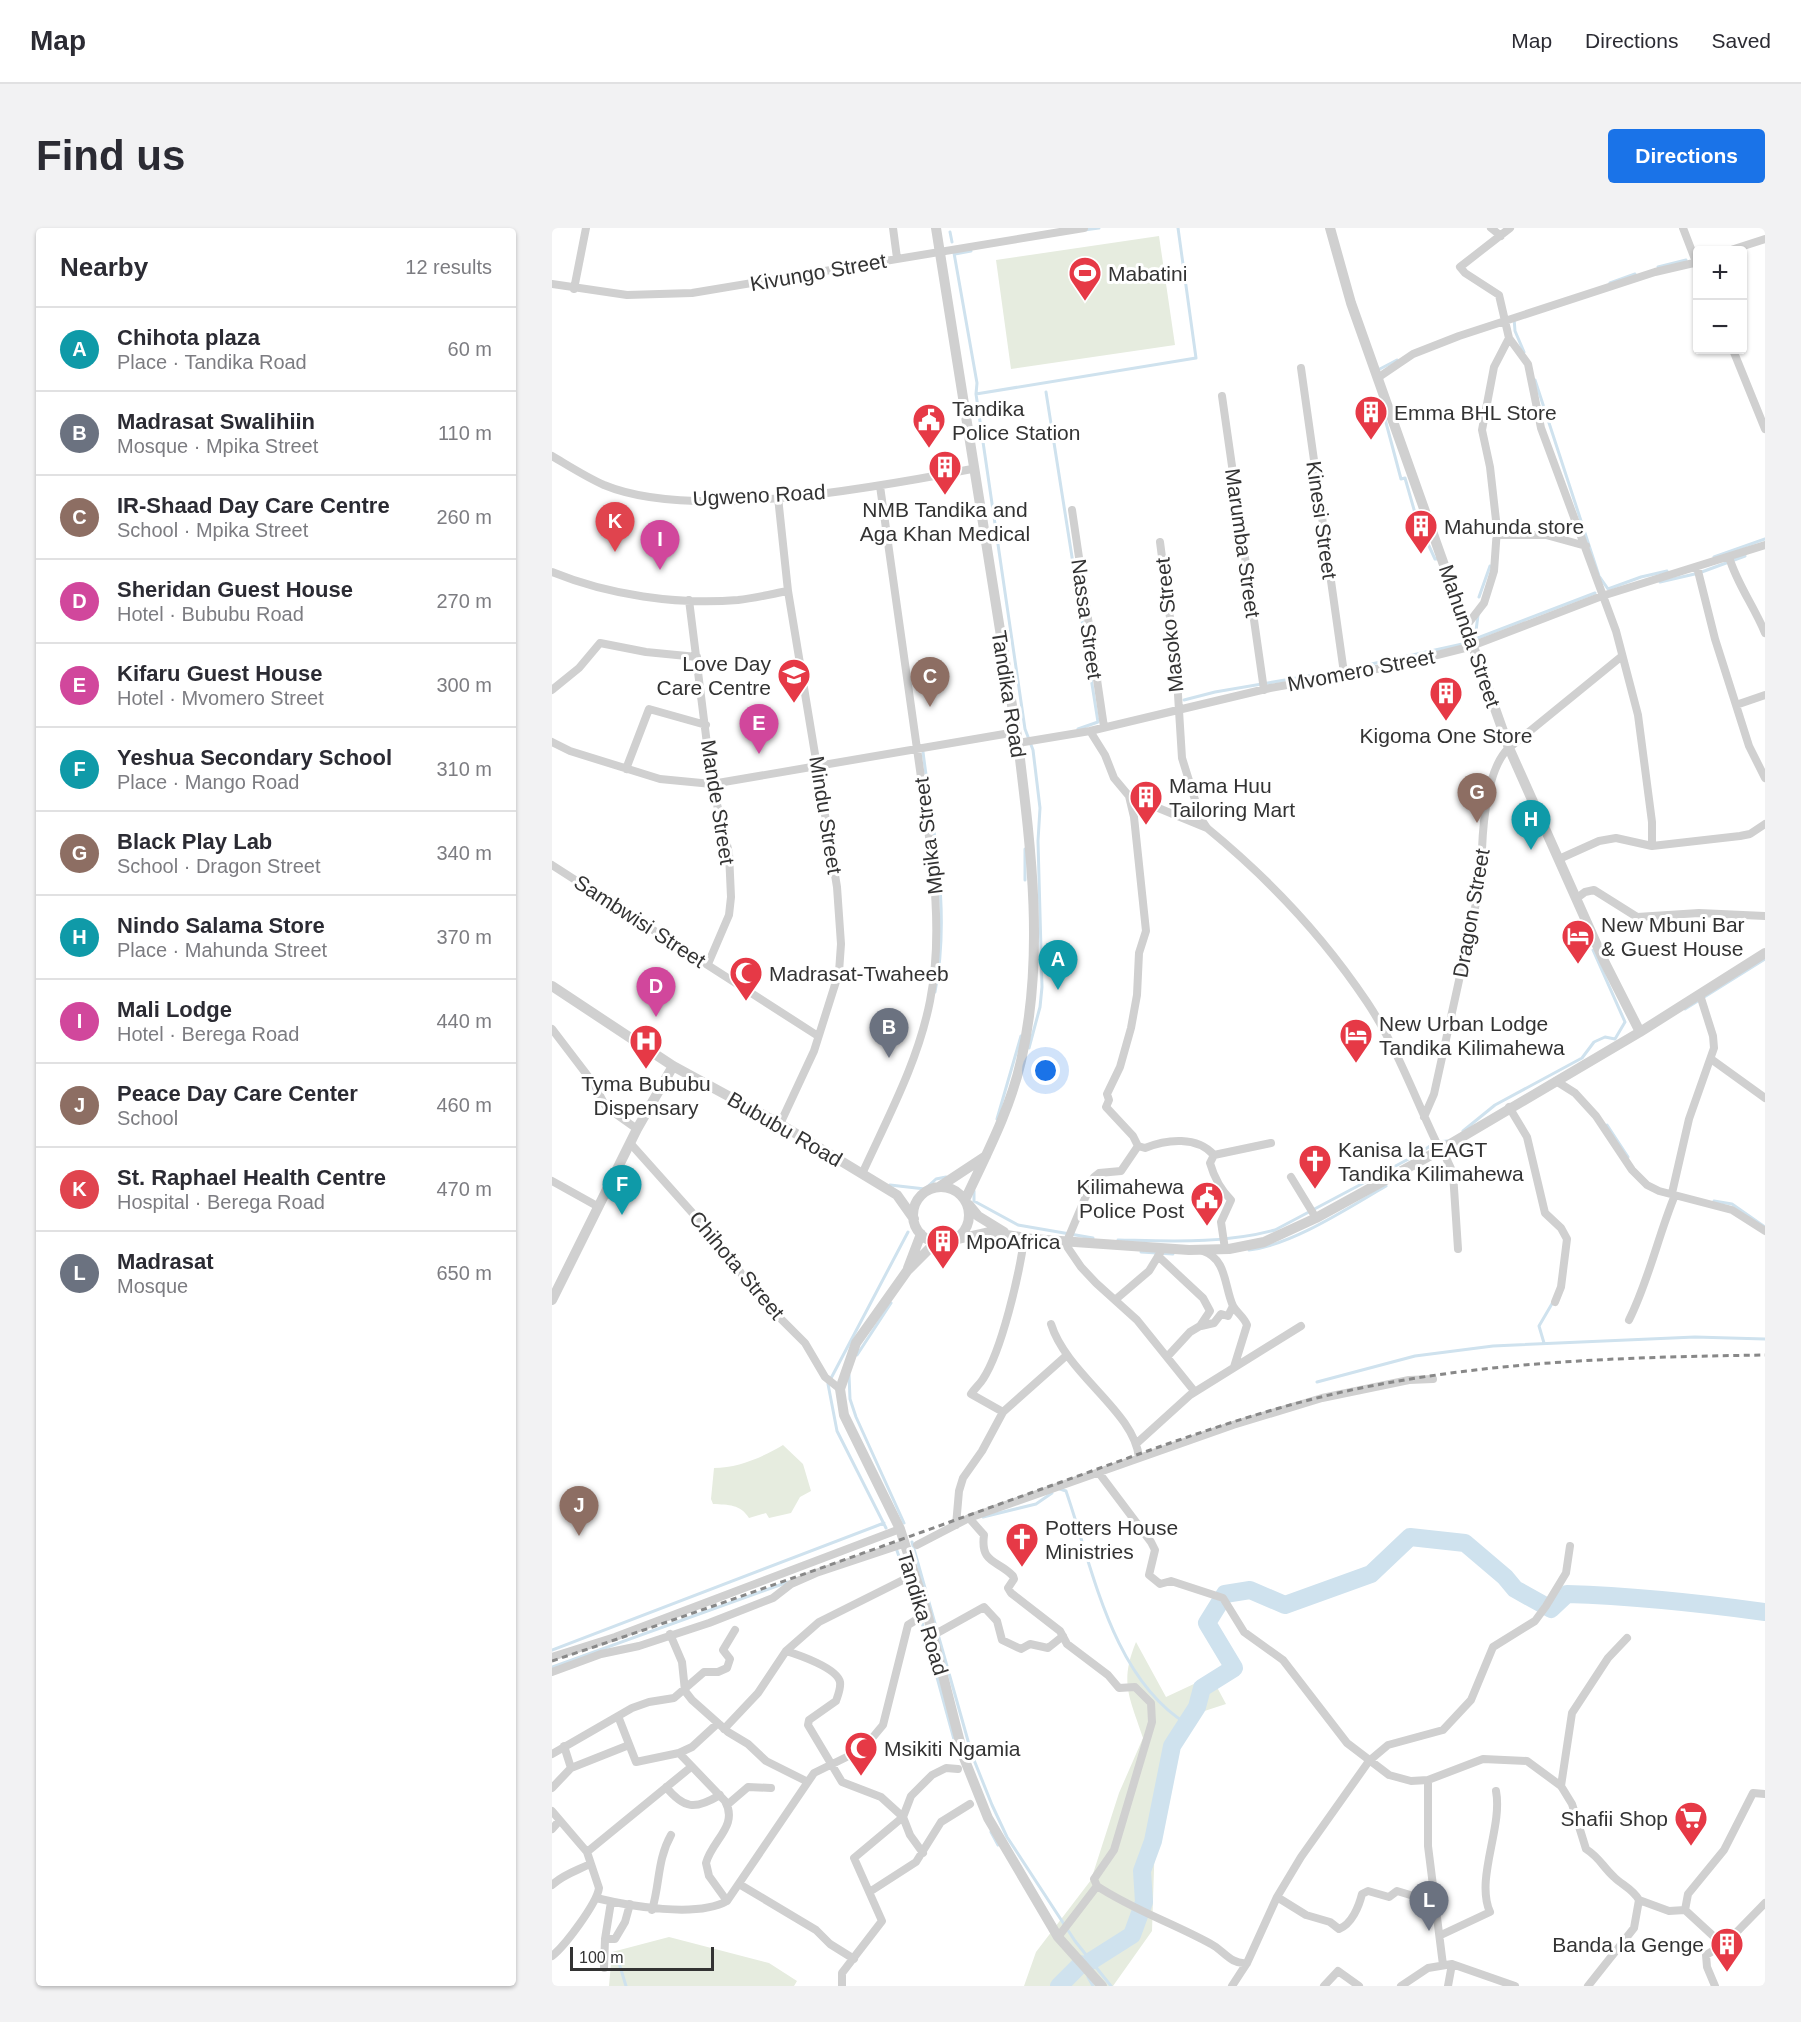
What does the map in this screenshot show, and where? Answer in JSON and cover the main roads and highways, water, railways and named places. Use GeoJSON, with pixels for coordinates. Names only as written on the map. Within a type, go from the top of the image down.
{"type":"FeatureCollection","features":[{"type":"Feature","properties":{"kind":"waterway"},"geometry":{"type":"LineString","coordinates":[[1084,230],[1099,228]]}},
{"type":"Feature","properties":{"kind":"waterway"},"geometry":{"type":"LineString","coordinates":[[976,394],[1196,358],[1178,228]]}},
{"type":"Feature","properties":{"kind":"waterway"},"geometry":{"type":"LineString","coordinates":[[950,232],[952,242]]}},
{"type":"Feature","properties":{"kind":"waterway"},"geometry":{"type":"LineString","coordinates":[[955,254],[971,251]]}},
{"type":"Feature","properties":{"kind":"waterway"},"geometry":{"type":"LineString","coordinates":[[954,253],[977,383],[976,394],[1025,729],[1033,750],[1040,808],[1038,841],[1042,987],[1040,1007],[1029,1048]]}},
{"type":"Feature","properties":{"kind":"waterway"},"geometry":{"type":"LineString","coordinates":[[1658,267],[1686,260]]}},
{"type":"Feature","properties":{"kind":"waterway"},"geometry":{"type":"LineString","coordinates":[[1610,283],[1635,274]]}},
{"type":"Feature","properties":{"kind":"waterway"},"geometry":{"type":"LineString","coordinates":[[1514,318],[1515,331],[1524,352]]}},
{"type":"Feature","properties":{"kind":"waterway"},"geometry":{"type":"LineString","coordinates":[[1376,371],[1397,360]]}},
{"type":"Feature","properties":{"kind":"waterway"},"geometry":{"type":"LineString","coordinates":[[1535,380],[1599,576],[1608,589],[1641,577],[1667,571]]}},
{"type":"Feature","properties":{"kind":"waterway"},"geometry":{"type":"LineString","coordinates":[[1046,392],[1098,722],[1078,729]]}},
{"type":"Feature","properties":{"kind":"waterway"},"geometry":{"type":"LineString","coordinates":[[1380,400],[1401,479],[1405,478],[1417,520],[1435,559],[1438,559]]}},
{"type":"Feature","properties":{"kind":"waterway"},"geometry":{"type":"LineString","coordinates":[[1714,557],[1765,539]]}},
{"type":"Feature","properties":{"kind":"waterway"},"geometry":{"type":"LineString","coordinates":[[1660,582],[1699,573],[1745,556]]}},
{"type":"Feature","properties":{"kind":"waterway"},"geometry":{"type":"LineString","coordinates":[[1479,597],[1490,566]]}},
{"type":"Feature","properties":{"kind":"waterway"},"geometry":{"type":"LineString","coordinates":[[1478,615],[1475,639],[1595,593]]}},
{"type":"Feature","properties":{"kind":"waterway"},"geometry":{"type":"LineString","coordinates":[[1184,700],[1215,692],[1344,670],[1467,643]]}},
{"type":"Feature","properties":{"kind":"waterway"},"geometry":{"type":"LineString","coordinates":[[923,752],[941,902],[941,932],[935,992]]}},
{"type":"Feature","properties":{"kind":"waterway"},"geometry":{"type":"LineString","coordinates":[[1025,849],[1025,880]]}},
{"type":"Feature","properties":{"kind":"waterway"},"geometry":{"type":"LineString","coordinates":[[1463,1131],[1495,1105],[1582,1058],[1594,1042],[1605,1037],[1615,1039],[1625,1022],[1593,950]]}},
{"type":"Feature","properties":{"kind":"waterway"},"geometry":{"type":"LineString","coordinates":[[1685,1009],[1765,959]]}},
{"type":"Feature","properties":{"kind":"waterway"},"geometry":{"type":"LineString","coordinates":[[997,1119],[1021,1036]]}},
{"type":"Feature","properties":{"kind":"waterway"},"geometry":{"type":"LineString","coordinates":[[1607,1125],[1628,1157]]}},
{"type":"Feature","properties":{"kind":"waterway"},"geometry":{"type":"LineString","coordinates":[[1118,1240],[1217,1240],[1275,1230],[1418,1154],[1436,1142],[1448,1141]]}},
{"type":"Feature","properties":{"kind":"waterway"},"geometry":{"type":"LineString","coordinates":[[890,1185],[925,1189],[936,1179],[946,1177]]}},
{"type":"Feature","properties":{"kind":"waterway"},"geometry":{"type":"LineString","coordinates":[[1249,1250],[1266,1247],[1301,1233],[1386,1186]]}},
{"type":"Feature","properties":{"kind":"waterway"},"geometry":{"type":"LineString","coordinates":[[974,1191],[974,1201],[1018,1225],[1093,1238]]}},
{"type":"Feature","properties":{"kind":"waterway"},"geometry":{"type":"LineString","coordinates":[[1714,1201],[1732,1204],[1765,1227]]}},
{"type":"Feature","properties":{"kind":"waterway"},"geometry":{"type":"LineString","coordinates":[[886,1528],[837,1431],[828,1384],[908,1232]]}},
{"type":"Feature","properties":{"kind":"waterway"},"geometry":{"type":"LineString","coordinates":[[1141,1252],[1173,1254]]}},
{"type":"Feature","properties":{"kind":"waterway"},"geometry":{"type":"LineString","coordinates":[[1544,1343],[1539,1326],[1553,1302]]}},
{"type":"Feature","properties":{"kind":"waterway"},"geometry":{"type":"LineString","coordinates":[[857,1355],[891,1303]]}},
{"type":"Feature","properties":{"kind":"waterway"},"geometry":{"type":"LineString","coordinates":[[1317,1382],[1415,1356],[1493,1346],[1695,1337],[1765,1339]]}},
{"type":"Feature","properties":{"kind":"waterway"},"geometry":{"type":"LineString","coordinates":[[849,1375],[850,1399],[856,1417],[904,1523]]}},
{"type":"Feature","properties":{"kind":"waterway"},"geometry":{"type":"LineString","coordinates":[[1060,1489],[1066,1491],[1096,1587],[1123,1651],[1140,1679],[1161,1704],[1187,1724]]}},
{"type":"Feature","properties":{"kind":"waterway"},"geometry":{"type":"LineString","coordinates":[[983,1517],[1036,1504],[1052,1493]]}},
{"type":"Feature","properties":{"kind":"waterway"},"geometry":{"type":"LineString","coordinates":[[552,1650],[884,1523]]}},
{"type":"Feature","properties":{"kind":"waterway"},"geometry":{"type":"LineString","coordinates":[[1091,1961],[1132,1935],[1144,1902],[1142,1871],[1153,1841],[1172,1746],[1197,1707],[1202,1688],[1234,1668],[1207,1623],[1225,1594],[1250,1590],[1285,1605],[1371,1574],[1410,1537],[1465,1543],[1505,1577],[1515,1589],[1551,1609],[1567,1594],[1666,1600],[1765,1612]]}},
{"type":"Feature","properties":{"kind":"waterway"},"geometry":{"type":"LineString","coordinates":[[912,1542],[972,1755],[992,1805],[1007,1837],[1075,1941],[1111,1986]]}},
{"type":"Feature","properties":{"kind":"waterway"},"geometry":{"type":"LineString","coordinates":[[896,1548],[920,1615],[955,1743]]}},
{"type":"Feature","properties":{"kind":"waterway"},"geometry":{"type":"LineString","coordinates":[[552,1667],[788,1582]]}},
{"type":"Feature","properties":{"kind":"waterway"},"geometry":{"type":"LineString","coordinates":[[991,1832],[998,1845]]}},
{"type":"Feature","properties":{"kind":"waterway"},"geometry":{"type":"LineString","coordinates":[[619,1963],[626,1986]]}},
{"type":"Feature","properties":{"kind":"waterway"},"geometry":{"type":"LineString","coordinates":[[1059,1986],[1081,1964]]}},
{"type":"Feature","properties":{"kind":"waterway"},"geometry":{"type":"LineString","coordinates":[[1088,1977],[1093,1986]]}},
{"type":"Feature","properties":{"kind":"railway"},"geometry":{"type":"LineString","coordinates":[[552,1661],[794,1578],[1194,1435],[1315,1398],[1407,1380],[1508,1366],[1611,1359],[1765,1355]]}},
{"type":"Feature","properties":{"kind":"place","name":"Mabatini"},"geometry":{"type":"Point","coordinates":[1085,302]}},
{"type":"Feature","properties":{"kind":"place","name":"Emma BHL Store"},"geometry":{"type":"Point","coordinates":[1371,441]}},
{"type":"Feature","properties":{"kind":"place","name":"Tandika Police Station"},"geometry":{"type":"Point","coordinates":[929,449]}},
{"type":"Feature","properties":{"kind":"place","name":"NMB Tandika and Aga Khan Medical"},"geometry":{"type":"Point","coordinates":[945,496]}},
{"type":"Feature","properties":{"kind":"place","name":"St. Raphael Health Centre"},"geometry":{"type":"Point","coordinates":[615,552]}},
{"type":"Feature","properties":{"kind":"place","name":"Mahunda store"},"geometry":{"type":"Point","coordinates":[1421,555]}},
{"type":"Feature","properties":{"kind":"place","name":"Mali Lodge"},"geometry":{"type":"Point","coordinates":[660,570]}},
{"type":"Feature","properties":{"kind":"place","name":"Love Day Care Centre"},"geometry":{"type":"Point","coordinates":[794,704]}},
{"type":"Feature","properties":{"kind":"place","name":"IR-Shaad Day Care Centre"},"geometry":{"type":"Point","coordinates":[930,707]}},
{"type":"Feature","properties":{"kind":"place","name":"Kigoma One Store"},"geometry":{"type":"Point","coordinates":[1446,722]}},
{"type":"Feature","properties":{"kind":"place","name":"Kifaru Guest House"},"geometry":{"type":"Point","coordinates":[759,754]}},
{"type":"Feature","properties":{"kind":"place","name":"Black Play Lab"},"geometry":{"type":"Point","coordinates":[1477,823]}},
{"type":"Feature","properties":{"kind":"place","name":"Mama Huu Tailoring Mart"},"geometry":{"type":"Point","coordinates":[1146,826]}},
{"type":"Feature","properties":{"kind":"place","name":"Nindo Salama Store"},"geometry":{"type":"Point","coordinates":[1531,850]}},
{"type":"Feature","properties":{"kind":"place","name":"New Mbuni Bar & Guest House"},"geometry":{"type":"Point","coordinates":[1578,965]}},
{"type":"Feature","properties":{"kind":"place","name":"Chihota plaza"},"geometry":{"type":"Point","coordinates":[1058,990]}},
{"type":"Feature","properties":{"kind":"place","name":"Madrasat-Twaheeb"},"geometry":{"type":"Point","coordinates":[746,1002]}},
{"type":"Feature","properties":{"kind":"place","name":"Sheridan Guest House"},"geometry":{"type":"Point","coordinates":[656,1017]}},
{"type":"Feature","properties":{"kind":"place","name":"Madrasat Swalihiin"},"geometry":{"type":"Point","coordinates":[889,1058]}},
{"type":"Feature","properties":{"kind":"place","name":"New Urban Lodge Tandika Kilimahewa"},"geometry":{"type":"Point","coordinates":[1356,1064]}},
{"type":"Feature","properties":{"kind":"place","name":"Tyma Bububu Dispensary"},"geometry":{"type":"Point","coordinates":[646,1070]}},
{"type":"Feature","properties":{"kind":"place","name":"Kanisa la EAGT Tandika Kilimahewa"},"geometry":{"type":"Point","coordinates":[1315,1190]}},
{"type":"Feature","properties":{"kind":"place","name":"Yeshua Secondary School"},"geometry":{"type":"Point","coordinates":[622,1215]}},
{"type":"Feature","properties":{"kind":"place","name":"Kilimahewa Police Post"},"geometry":{"type":"Point","coordinates":[1207,1227]}},
{"type":"Feature","properties":{"kind":"place","name":"MpoAfrica"},"geometry":{"type":"Point","coordinates":[943,1270]}},
{"type":"Feature","properties":{"kind":"place","name":"Peace Day Care Center"},"geometry":{"type":"Point","coordinates":[579,1536]}},
{"type":"Feature","properties":{"kind":"place","name":"Potters House Ministries"},"geometry":{"type":"Point","coordinates":[1022,1568]}},
{"type":"Feature","properties":{"kind":"place","name":"Msikiti Ngamia"},"geometry":{"type":"Point","coordinates":[861,1777]}},
{"type":"Feature","properties":{"kind":"place","name":"Shafii Shop"},"geometry":{"type":"Point","coordinates":[1691,1847]}},
{"type":"Feature","properties":{"kind":"place","name":"Madrasat"},"geometry":{"type":"Point","coordinates":[1429,1931]}},
{"type":"Feature","properties":{"kind":"place","name":"Banda la Genge"},"geometry":{"type":"Point","coordinates":[1727,1973]}}]}
